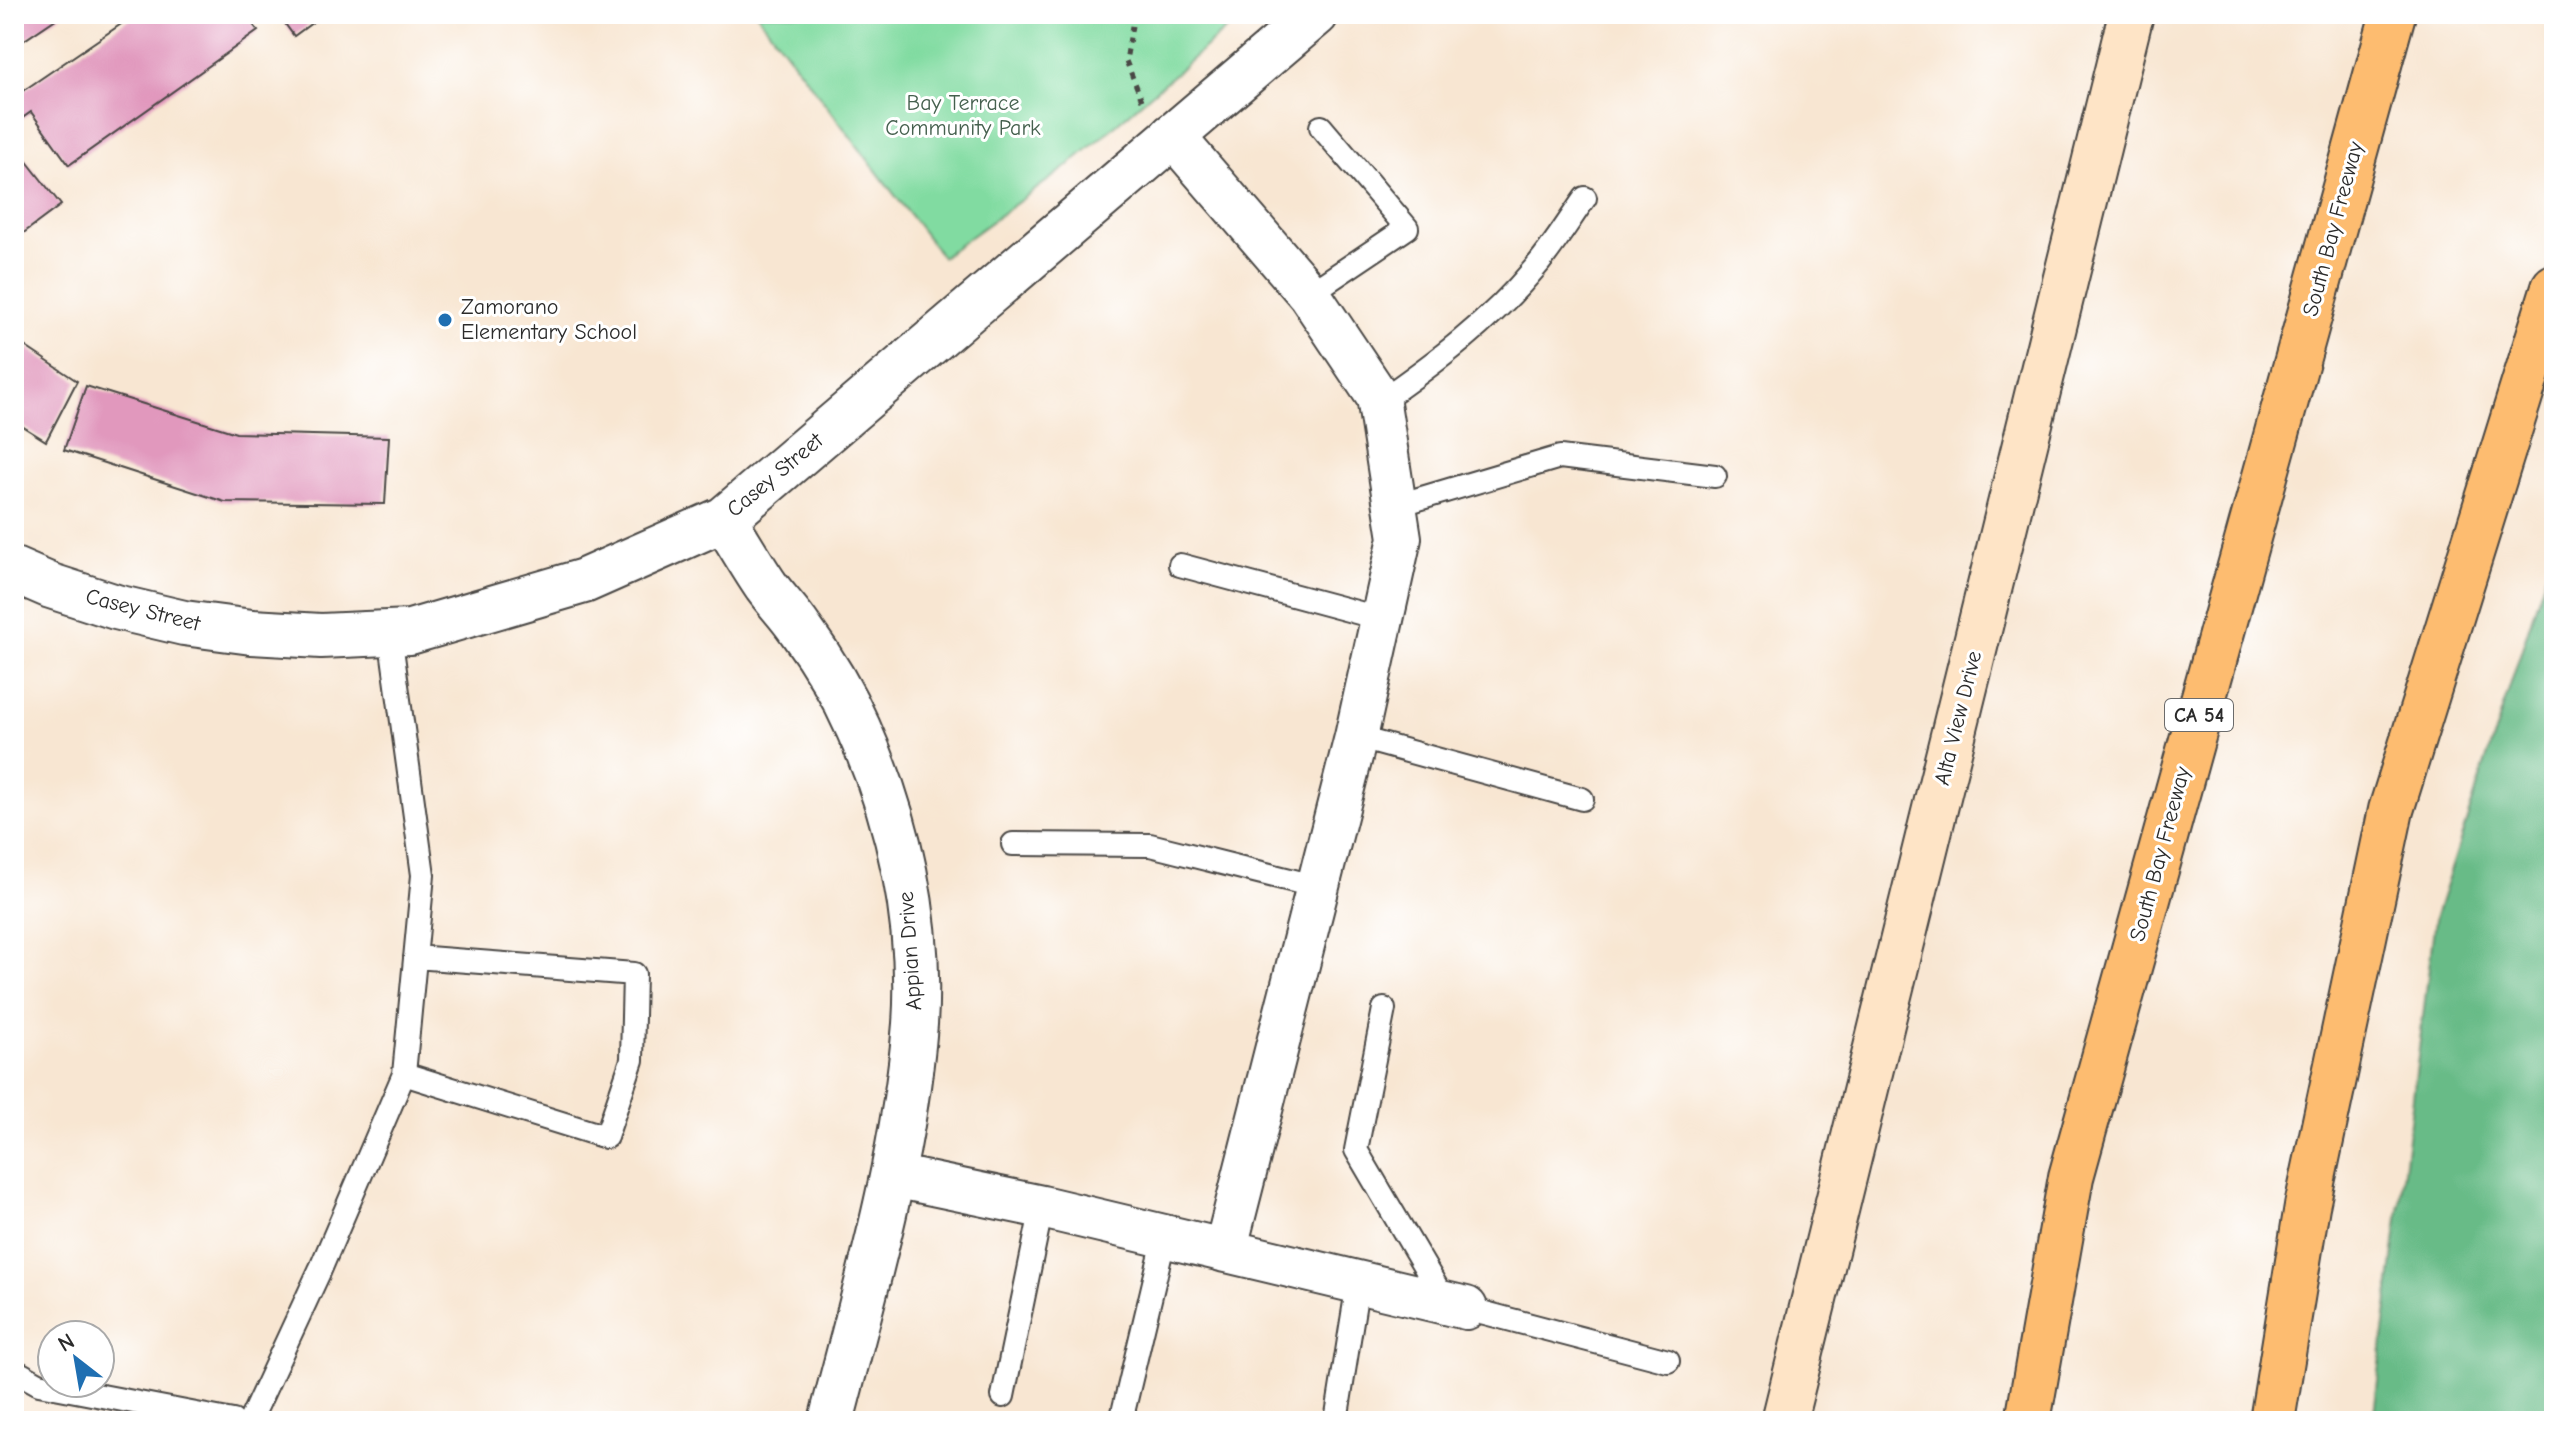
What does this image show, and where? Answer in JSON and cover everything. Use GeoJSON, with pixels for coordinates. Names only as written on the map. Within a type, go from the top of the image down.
{"type":"FeatureCollection","features":[{"type":"Feature","properties":{"kind":"highway","name":"South Bay Freeway"},"geometry":{"type":"LineString","coordinates":[[2028,1421],[2071,1177],[2393,14]]}},
{"type":"Feature","properties":{"kind":"highway"},"geometry":{"type":"LineString","coordinates":[[2272,1421],[2307,1206],[2391,810],[2554,287]]}},
{"type":"Feature","properties":{"kind":"main road","name":"Alta View Drive"},"geometry":{"type":"LineString","coordinates":[[1784,1421],[2131,14]]}},
{"type":"Feature","properties":{"kind":"street","name":"Casey Street"},"geometry":{"type":"LineString","coordinates":[[14,570],[51,586],[116,607],[184,623],[321,636],[410,632],[584,581],[724,519],[1316,14]]}},
{"type":"Feature","properties":{"kind":"street"},"geometry":{"type":"LineString","coordinates":[[1172,135],[1309,294],[1379,402],[1400,538],[1356,737],[1225,1251]]}},
{"type":"Feature","properties":{"kind":"street","name":"Appian Drive"},"geometry":{"type":"LineString","coordinates":[[724,519],[767,586],[801,630],[858,728],[879,779],[896,834],[908,895],[915,959],[915,1007],[894,1176],[831,1421]]}},
{"type":"Feature","properties":{"kind":"street"},"geometry":{"type":"LineString","coordinates":[[894,1176],[1042,1207],[1456,1306]]}},
{"type":"Feature","properties":{"kind":"lane"},"geometry":{"type":"LineString","coordinates":[[1309,294],[1407,228],[1321,127]]}},
{"type":"Feature","properties":{"kind":"lane"},"geometry":{"type":"LineString","coordinates":[[1379,402],[1435,363],[1495,311],[1535,268],[1585,198]]}},
{"type":"Feature","properties":{"kind":"lane"},"geometry":{"type":"LineString","coordinates":[[1395,506],[1560,457],[1715,476]]}},
{"type":"Feature","properties":{"kind":"lane"},"geometry":{"type":"LineString","coordinates":[[1180,565],[1382,619]]}},
{"type":"Feature","properties":{"kind":"lane"},"geometry":{"type":"LineString","coordinates":[[250,1421],[320,1270],[404,1074],[423,875],[390,634]]}},
{"type":"Feature","properties":{"kind":"lane"},"geometry":{"type":"LineString","coordinates":[[1356,737],[1582,799]]}},
{"type":"Feature","properties":{"kind":"lane"},"geometry":{"type":"LineString","coordinates":[[1013,844],[1150,845],[1318,887]]}},
{"type":"Feature","properties":{"kind":"lane"},"geometry":{"type":"LineString","coordinates":[[404,1074],[606,1137],[632,1060],[634,974],[415,957]]}},
{"type":"Feature","properties":{"kind":"lane"},"geometry":{"type":"LineString","coordinates":[[1384,1009],[1356,1150],[1456,1306],[1668,1361]]}},
{"type":"Feature","properties":{"kind":"lane"},"geometry":{"type":"LineString","coordinates":[[1003,1396],[1042,1207]]}},
{"type":"Feature","properties":{"kind":"lane"},"geometry":{"type":"LineString","coordinates":[[1121,1421],[1165,1236]]}},
{"type":"Feature","properties":{"kind":"lane"},"geometry":{"type":"LineString","coordinates":[[1336,1421],[1358,1283]]}},
{"type":"Feature","properties":{"kind":"lane"},"geometry":{"type":"LineString","coordinates":[[14,1370],[39,1384],[233,1421]]}},
{"type":"Feature","properties":{"kind":"path"},"geometry":{"type":"LineString","coordinates":[[1134,14],[1126,61],[1144,106],[1172,135]]}},
{"type":"Feature","properties":{"kind":"green space","name":"Bay Terrace Community Park"},"geometry":{"type":"Polygon","coordinates":[[[757,14],[1244,14],[1068,166],[942,257],[757,14]]]}},
{"type":"Feature","properties":{"kind":"green space"},"geometry":{"type":"Polygon","coordinates":[[[2554,549],[2554,1421],[2373,1421],[2435,919],[2554,549]]]}},
{"type":"Feature","properties":{"kind":"building"},"geometry":{"type":"Polygon","coordinates":[[[14,14],[63,14],[14,47],[14,14]]]}},
{"type":"Feature","properties":{"kind":"building"},"geometry":{"type":"Polygon","coordinates":[[[136,14],[245,14],[258,31],[69,165],[31,112],[14,124],[14,97],[136,14]]]}},
{"type":"Feature","properties":{"kind":"building"},"geometry":{"type":"Polygon","coordinates":[[[278,14],[324,14],[294,36],[278,14]]]}},
{"type":"Feature","properties":{"kind":"building"},"geometry":{"type":"Polygon","coordinates":[[[14,145],[61,205],[14,240],[14,145]]]}},
{"type":"Feature","properties":{"kind":"building"},"geometry":{"type":"Polygon","coordinates":[[[14,339],[77,381],[46,441],[14,421],[14,339]]]}},
{"type":"Feature","properties":{"kind":"building"},"geometry":{"type":"Polygon","coordinates":[[[86,386],[236,433],[389,437],[385,504],[225,502],[64,450],[86,386]]]}},
{"type":"Feature","properties":{"kind":"place","name":"Zamorano Elementary School"},"geometry":{"type":"Point","coordinates":[445,320]}}]}
